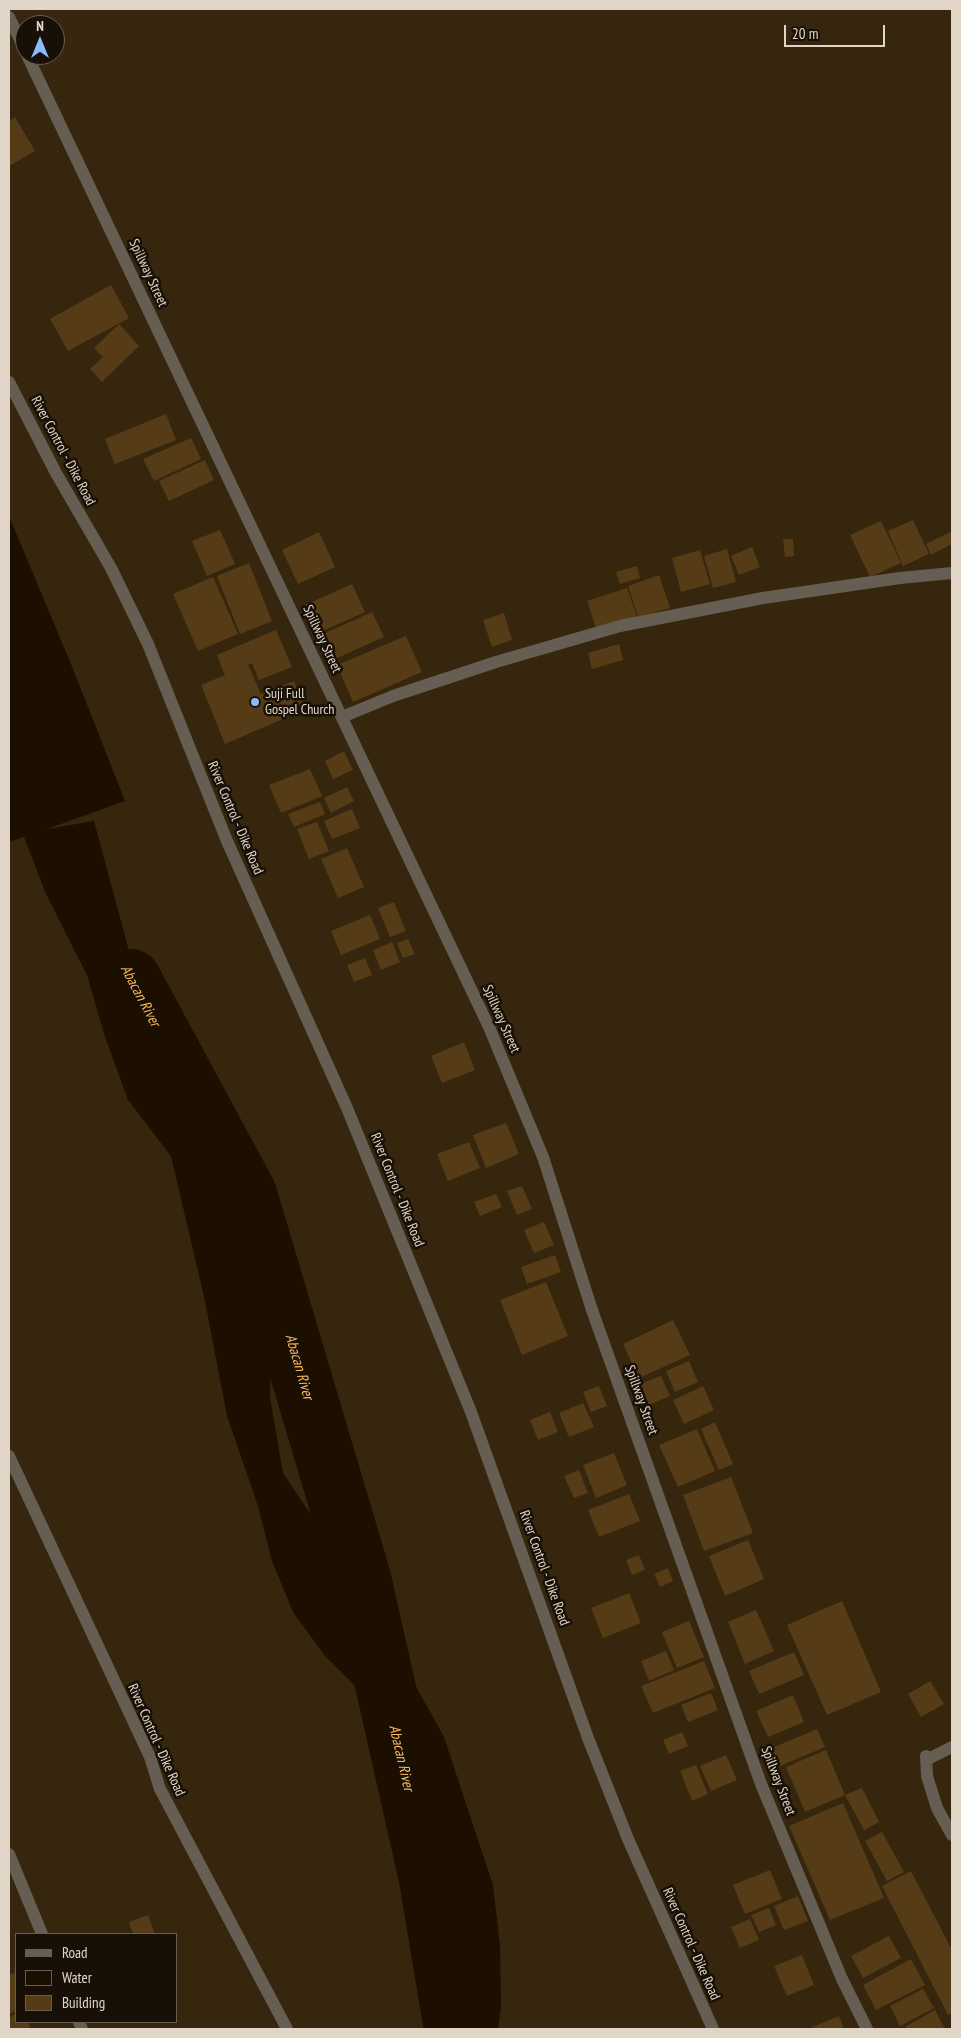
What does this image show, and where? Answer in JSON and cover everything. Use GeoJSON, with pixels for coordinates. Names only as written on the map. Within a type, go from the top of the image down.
{"type":"FeatureCollection","features":[{"type":"Feature","properties":{"kind":"street"},"geometry":{"type":"LineString","coordinates":[[9,17],[15,29]]}},
{"type":"Feature","properties":{"kind":"street","name":"Spillway Street"},"geometry":{"type":"LineString","coordinates":[[32,65],[489,1027],[543,1157],[596,1319],[761,1784],[842,1978],[867,2029]]}},
{"type":"Feature","properties":{"kind":"street","name":"River Control - Dike Road"},"geometry":{"type":"LineString","coordinates":[[9,382],[56,473],[111,568],[148,644],[224,832],[347,1108],[471,1412],[588,1738],[628,1839],[713,2029]]}},
{"type":"Feature","properties":{"kind":"street"},"geometry":{"type":"LineString","coordinates":[[342,717],[393,696],[496,662],[620,626],[763,598],[952,572]]}},
{"type":"Feature","properties":{"kind":"street","name":"River Control - Dike Road"},"geometry":{"type":"LineString","coordinates":[[9,1456],[150,1757],[160,1789],[287,2029]]}},
{"type":"Feature","properties":{"kind":"street"},"geometry":{"type":"LineString","coordinates":[[952,1746],[928,1758],[926,1756],[927,1776],[934,1800],[952,1835]]}},
{"type":"Feature","properties":{"kind":"street"},"geometry":{"type":"LineString","coordinates":[[9,1854],[42,1933]]}},
{"type":"Feature","properties":{"kind":"water"},"geometry":{"type":"Polygon","coordinates":[[[9,516],[73,669],[125,801],[47,829],[94,821],[129,951],[166,1028],[179,1090],[220,1171],[237,1242],[252,1273],[271,1340],[270,1397],[283,1473],[368,1600],[444,1737],[493,1885],[500,1946],[501,2006],[498,2029],[440,2029],[443,1990],[432,1946],[434,1897],[432,1837],[424,1782],[392,1743],[368,1699],[325,1656],[293,1612],[272,1561],[258,1506],[227,1416],[205,1301],[171,1156],[128,1100],[105,1037],[87,975],[46,894],[24,837],[9,842],[9,516]]]}},
{"type":"Feature","properties":{"kind":"building"},"geometry":{"type":"Polygon","coordinates":[[[15,117],[35,151],[9,166],[9,121],[15,117]]]}},
{"type":"Feature","properties":{"kind":"building"},"geometry":{"type":"Polygon","coordinates":[[[111,285],[129,318],[68,351],[50,319],[111,285]]]}},
{"type":"Feature","properties":{"kind":"building"},"geometry":{"type":"Polygon","coordinates":[[[119,324],[139,346],[102,382],[90,369],[103,357],[94,348],[119,324]]]}},
{"type":"Feature","properties":{"kind":"building"},"geometry":{"type":"Polygon","coordinates":[[[166,414],[176,440],[115,464],[105,439],[166,414]]]}},
{"type":"Feature","properties":{"kind":"building"},"geometry":{"type":"Polygon","coordinates":[[[191,438],[201,459],[154,481],[143,459],[191,438]]]}},
{"type":"Feature","properties":{"kind":"building"},"geometry":{"type":"Polygon","coordinates":[[[205,460],[214,480],[169,501],[159,481],[205,460]]]}},
{"type":"Feature","properties":{"kind":"building"},"geometry":{"type":"Polygon","coordinates":[[[913,520],[929,554],[903,566],[888,531],[913,520]]]}},
{"type":"Feature","properties":{"kind":"building"},"geometry":{"type":"Polygon","coordinates":[[[881,521],[901,563],[870,577],[850,535],[881,521]]]}},
{"type":"Feature","properties":{"kind":"building"},"geometry":{"type":"Polygon","coordinates":[[[220,530],[235,564],[207,576],[192,541],[220,530]]]}},
{"type":"Feature","properties":{"kind":"building"},"geometry":{"type":"Polygon","coordinates":[[[952,531],[952,544],[931,555],[926,544],[952,531]]]}},
{"type":"Feature","properties":{"kind":"building"},"geometry":{"type":"Polygon","coordinates":[[[319,532],[335,567],[298,584],[282,550],[319,532]]]}},
{"type":"Feature","properties":{"kind":"building"},"geometry":{"type":"Polygon","coordinates":[[[783,539],[793,539],[794,556],[785,557],[783,539]]]}},
{"type":"Feature","properties":{"kind":"building"},"geometry":{"type":"Polygon","coordinates":[[[752,547],[760,567],[739,575],[731,556],[752,547]]]}},
{"type":"Feature","properties":{"kind":"building"},"geometry":{"type":"Polygon","coordinates":[[[727,549],[736,582],[713,588],[704,556],[727,549]]]}},
{"type":"Feature","properties":{"kind":"building"},"geometry":{"type":"Polygon","coordinates":[[[700,550],[710,584],[681,592],[672,558],[700,550]]]}},
{"type":"Feature","properties":{"kind":"building"},"geometry":{"type":"Polygon","coordinates":[[[249,563],[272,621],[240,634],[217,576],[249,563]]]}},
{"type":"Feature","properties":{"kind":"building"},"geometry":{"type":"Polygon","coordinates":[[[637,566],[640,578],[620,584],[616,572],[637,566]]]}},
{"type":"Feature","properties":{"kind":"building"},"geometry":{"type":"Polygon","coordinates":[[[659,575],[670,608],[638,617],[628,586],[659,575]]]}},
{"type":"Feature","properties":{"kind":"building"},"geometry":{"type":"Polygon","coordinates":[[[213,577],[238,634],[198,651],[173,594],[213,577]]]}},
{"type":"Feature","properties":{"kind":"building"},"geometry":{"type":"Polygon","coordinates":[[[352,584],[365,612],[316,634],[303,606],[352,584]]]}},
{"type":"Feature","properties":{"kind":"building"},"geometry":{"type":"Polygon","coordinates":[[[627,588],[637,617],[597,631],[587,601],[627,588]]]}},
{"type":"Feature","properties":{"kind":"building"},"geometry":{"type":"Polygon","coordinates":[[[372,612],[384,637],[335,659],[323,634],[372,612]]]}},
{"type":"Feature","properties":{"kind":"building"},"geometry":{"type":"Polygon","coordinates":[[[504,613],[512,640],[492,647],[483,620],[504,613]]]}},
{"type":"Feature","properties":{"kind":"building","name":"Suji Full Gospel Church"},"geometry":{"type":"Polygon","coordinates":[[[276,630],[292,667],[259,680],[252,663],[248,665],[261,694],[294,681],[306,709],[225,744],[201,685],[225,675],[217,655],[276,630]]]}},
{"type":"Feature","properties":{"kind":"building"},"geometry":{"type":"Polygon","coordinates":[[[406,636],[422,672],[353,702],[337,665],[406,636]]]}},
{"type":"Feature","properties":{"kind":"building"},"geometry":{"type":"Polygon","coordinates":[[[619,644],[623,660],[592,669],[588,653],[619,644]]]}},
{"type":"Feature","properties":{"kind":"building"},"geometry":{"type":"Polygon","coordinates":[[[344,751],[353,770],[333,779],[325,761],[344,751]]]}},
{"type":"Feature","properties":{"kind":"building"},"geometry":{"type":"Polygon","coordinates":[[[310,769],[322,796],[281,813],[269,785],[310,769]]]}},
{"type":"Feature","properties":{"kind":"building"},"geometry":{"type":"Polygon","coordinates":[[[347,787],[354,801],[331,813],[324,798],[347,787]]]}},
{"type":"Feature","properties":{"kind":"building"},"geometry":{"type":"Polygon","coordinates":[[[320,802],[325,814],[294,827],[288,814],[320,802]]]}},
{"type":"Feature","properties":{"kind":"building"},"geometry":{"type":"Polygon","coordinates":[[[352,809],[360,828],[332,839],[324,821],[352,809]]]}},
{"type":"Feature","properties":{"kind":"building"},"geometry":{"type":"Polygon","coordinates":[[[317,822],[329,851],[309,859],[297,829],[317,822]]]}},
{"type":"Feature","properties":{"kind":"building"},"geometry":{"type":"Polygon","coordinates":[[[347,848],[364,887],[338,898],[321,859],[347,848]]]}},
{"type":"Feature","properties":{"kind":"building"},"geometry":{"type":"Polygon","coordinates":[[[394,902],[406,931],[390,937],[378,908],[394,902]]]}},
{"type":"Feature","properties":{"kind":"building"},"geometry":{"type":"Polygon","coordinates":[[[370,915],[380,939],[341,955],[331,931],[370,915]]]}},
{"type":"Feature","properties":{"kind":"building"},"geometry":{"type":"Polygon","coordinates":[[[408,939],[415,954],[403,958],[397,943],[408,939]]]}},
{"type":"Feature","properties":{"kind":"building"},"geometry":{"type":"Polygon","coordinates":[[[392,942],[400,962],[381,970],[373,950],[392,942]]]}},
{"type":"Feature","properties":{"kind":"building"},"geometry":{"type":"Polygon","coordinates":[[[365,958],[372,975],[354,982],[347,965],[365,958]]]}},
{"type":"Feature","properties":{"kind":"building"},"geometry":{"type":"Polygon","coordinates":[[[464,1042],[475,1070],[442,1083],[431,1056],[464,1042]]]}},
{"type":"Feature","properties":{"kind":"building"},"geometry":{"type":"Polygon","coordinates":[[[506,1123],[519,1154],[486,1168],[473,1135],[506,1123]]]}},
{"type":"Feature","properties":{"kind":"building"},"geometry":{"type":"Polygon","coordinates":[[[469,1142],[480,1168],[448,1181],[437,1154],[469,1142]]]}},
{"type":"Feature","properties":{"kind":"building"},"geometry":{"type":"Polygon","coordinates":[[[522,1186],[532,1209],[517,1215],[507,1191],[522,1186]]]}},
{"type":"Feature","properties":{"kind":"building"},"geometry":{"type":"Polygon","coordinates":[[[496,1194],[502,1207],[480,1216],[474,1202],[496,1194]]]}},
{"type":"Feature","properties":{"kind":"building"},"geometry":{"type":"Polygon","coordinates":[[[544,1222],[554,1245],[534,1253],[524,1230],[544,1222]]]}},
{"type":"Feature","properties":{"kind":"building"},"geometry":{"type":"Polygon","coordinates":[[[555,1255],[561,1272],[527,1284],[521,1267],[555,1255]]]}},
{"type":"Feature","properties":{"kind":"building"},"geometry":{"type":"Polygon","coordinates":[[[546,1282],[568,1336],[522,1355],[500,1300],[546,1282]]]}},
{"type":"Feature","properties":{"kind":"building"},"geometry":{"type":"Polygon","coordinates":[[[673,1320],[690,1355],[639,1378],[623,1344],[673,1320]]]}},
{"type":"Feature","properties":{"kind":"building"},"geometry":{"type":"Polygon","coordinates":[[[689,1361],[698,1382],[675,1392],[666,1371],[689,1361]]]}},
{"type":"Feature","properties":{"kind":"building"},"geometry":{"type":"Polygon","coordinates":[[[661,1376],[670,1396],[649,1405],[640,1384],[661,1376]]]}},
{"type":"Feature","properties":{"kind":"building"},"geometry":{"type":"Polygon","coordinates":[[[599,1386],[607,1406],[591,1412],[583,1392],[599,1386]]]}},
{"type":"Feature","properties":{"kind":"building"},"geometry":{"type":"Polygon","coordinates":[[[703,1386],[714,1410],[684,1424],[673,1400],[703,1386]]]}},
{"type":"Feature","properties":{"kind":"building"},"geometry":{"type":"Polygon","coordinates":[[[583,1403],[594,1427],[569,1437],[559,1413],[583,1403]]]}},
{"type":"Feature","properties":{"kind":"building"},"geometry":{"type":"Polygon","coordinates":[[[550,1412],[558,1432],[538,1440],[530,1420],[550,1412]]]}},
{"type":"Feature","properties":{"kind":"building"},"geometry":{"type":"Polygon","coordinates":[[[715,1422],[733,1464],[719,1470],[701,1429],[715,1422]]]}},
{"type":"Feature","properties":{"kind":"building"},"geometry":{"type":"Polygon","coordinates":[[[697,1429],[715,1471],[678,1487],[659,1445],[697,1429]]]}},
{"type":"Feature","properties":{"kind":"building"},"geometry":{"type":"Polygon","coordinates":[[[614,1453],[627,1485],[596,1498],[583,1465],[614,1453]]]}},
{"type":"Feature","properties":{"kind":"building"},"geometry":{"type":"Polygon","coordinates":[[[579,1470],[588,1493],[574,1498],[564,1476],[579,1470]]]}},
{"type":"Feature","properties":{"kind":"building"},"geometry":{"type":"Polygon","coordinates":[[[731,1477],[753,1533],[704,1551],[683,1495],[731,1477]]]}},
{"type":"Feature","properties":{"kind":"building"},"geometry":{"type":"Polygon","coordinates":[[[629,1494],[640,1521],[599,1537],[588,1510],[629,1494]]]}},
{"type":"Feature","properties":{"kind":"building"},"geometry":{"type":"Polygon","coordinates":[[[748,1540],[764,1579],[725,1596],[709,1556],[748,1540]]]}},
{"type":"Feature","properties":{"kind":"building"},"geometry":{"type":"Polygon","coordinates":[[[639,1555],[645,1570],[632,1575],[626,1560],[639,1555]]]}},
{"type":"Feature","properties":{"kind":"building"},"geometry":{"type":"Polygon","coordinates":[[[668,1568],[673,1581],[660,1587],[654,1574],[668,1568]]]}},
{"type":"Feature","properties":{"kind":"building"},"geometry":{"type":"Polygon","coordinates":[[[629,1593],[641,1623],[603,1638],[591,1608],[629,1593]]]}},
{"type":"Feature","properties":{"kind":"building"},"geometry":{"type":"Polygon","coordinates":[[[842,1601],[881,1692],[827,1715],[787,1625],[842,1601]]]}},
{"type":"Feature","properties":{"kind":"building"},"geometry":{"type":"Polygon","coordinates":[[[756,1610],[774,1651],[745,1664],[728,1622],[756,1610]]]}},
{"type":"Feature","properties":{"kind":"building"},"geometry":{"type":"Polygon","coordinates":[[[689,1621],[704,1657],[677,1668],[662,1632],[689,1621]]]}},
{"type":"Feature","properties":{"kind":"building"},"geometry":{"type":"Polygon","coordinates":[[[666,1651],[674,1670],[649,1681],[641,1661],[666,1651]]]}},
{"type":"Feature","properties":{"kind":"building"},"geometry":{"type":"Polygon","coordinates":[[[794,1652],[804,1675],[759,1694],[749,1671],[794,1652]]]}},
{"type":"Feature","properties":{"kind":"building"},"geometry":{"type":"Polygon","coordinates":[[[704,1661],[715,1688],[653,1713],[641,1686],[704,1661]]]}},
{"type":"Feature","properties":{"kind":"building"},"geometry":{"type":"Polygon","coordinates":[[[930,1681],[944,1704],[921,1717],[908,1694],[930,1681]]]}},
{"type":"Feature","properties":{"kind":"building"},"geometry":{"type":"Polygon","coordinates":[[[711,1693],[718,1710],[688,1722],[681,1705],[711,1693]]]}},
{"type":"Feature","properties":{"kind":"building"},"geometry":{"type":"Polygon","coordinates":[[[793,1695],[804,1722],[768,1737],[756,1711],[793,1695]]]}},
{"type":"Feature","properties":{"kind":"building"},"geometry":{"type":"Polygon","coordinates":[[[817,1729],[825,1747],[780,1766],[772,1748],[817,1729]]]}},
{"type":"Feature","properties":{"kind":"building"},"geometry":{"type":"Polygon","coordinates":[[[682,1732],[688,1746],[669,1754],[663,1740],[682,1732]]]}},
{"type":"Feature","properties":{"kind":"building"},"geometry":{"type":"Polygon","coordinates":[[[826,1750],[845,1795],[805,1812],[786,1767],[826,1750]]]}},
{"type":"Feature","properties":{"kind":"building"},"geometry":{"type":"Polygon","coordinates":[[[726,1755],[737,1780],[711,1791],[700,1766],[726,1755]]]}},
{"type":"Feature","properties":{"kind":"building"},"geometry":{"type":"Polygon","coordinates":[[[696,1765],[708,1794],[692,1801],[680,1771],[696,1765]]]}},
{"type":"Feature","properties":{"kind":"building"},"geometry":{"type":"Polygon","coordinates":[[[862,1788],[879,1822],[864,1830],[845,1795],[862,1788]]]}},
{"type":"Feature","properties":{"kind":"building"},"geometry":{"type":"Polygon","coordinates":[[[843,1803],[884,1898],[830,1920],[789,1826],[843,1803]]]}},
{"type":"Feature","properties":{"kind":"building"},"geometry":{"type":"Polygon","coordinates":[[[882,1832],[904,1872],[887,1881],[865,1841],[882,1832]]]}},
{"type":"Feature","properties":{"kind":"building"},"geometry":{"type":"Polygon","coordinates":[[[770,1870],[782,1899],[745,1914],[733,1885],[770,1870]]]}},
{"type":"Feature","properties":{"kind":"building"},"geometry":{"type":"Polygon","coordinates":[[[911,1871],[952,1950],[952,2013],[948,2015],[882,1886],[911,1871]]]}},
{"type":"Feature","properties":{"kind":"building"},"geometry":{"type":"Polygon","coordinates":[[[798,1896],[808,1921],[784,1930],[774,1906],[798,1896]]]}},
{"type":"Feature","properties":{"kind":"building"},"geometry":{"type":"Polygon","coordinates":[[[769,1908],[776,1925],[759,1932],[751,1915],[769,1908]]]}},
{"type":"Feature","properties":{"kind":"building"},"geometry":{"type":"Polygon","coordinates":[[[148,1915],[155,1933],[133,1933],[129,1922],[148,1915]]]}},
{"type":"Feature","properties":{"kind":"building"},"geometry":{"type":"Polygon","coordinates":[[[750,1919],[759,1940],[740,1948],[731,1927],[750,1919]]]}},
{"type":"Feature","properties":{"kind":"building"},"geometry":{"type":"Polygon","coordinates":[[[889,1936],[901,1958],[863,1978],[851,1956],[889,1936]]]}},
{"type":"Feature","properties":{"kind":"building"},"geometry":{"type":"Polygon","coordinates":[[[802,1955],[814,1985],[787,1996],[774,1966],[802,1955]]]}},
{"type":"Feature","properties":{"kind":"building"},"geometry":{"type":"Polygon","coordinates":[[[911,1959],[925,1985],[876,2010],[863,1985],[911,1959]]]}},
{"type":"Feature","properties":{"kind":"building"},"geometry":{"type":"Polygon","coordinates":[[[15,1972],[15,2011],[9,2014],[9,1975],[15,1972]]]}},
{"type":"Feature","properties":{"kind":"building"},"geometry":{"type":"Polygon","coordinates":[[[923,1989],[934,2008],[900,2026],[890,2006],[923,1989]]]}},
{"type":"Feature","properties":{"kind":"building"},"geometry":{"type":"Polygon","coordinates":[[[935,2010],[945,2029],[906,2029],[905,2027],[935,2010]]]}},
{"type":"Feature","properties":{"kind":"building"},"geometry":{"type":"Polygon","coordinates":[[[15,2014],[15,2023],[28,2023],[31,2029],[9,2029],[9,2017],[15,2014]]]}},
{"type":"Feature","properties":{"kind":"building"},"geometry":{"type":"Polygon","coordinates":[[[839,2016],[844,2029],[810,2028],[839,2016]]]}},
{"type":"Feature","properties":{"kind":"waterway","name":"Abacan River"},"geometry":{"type":"LineString","coordinates":[[131,979],[247,1194],[361,1578],[429,1879],[454,2029]]}},
{"type":"Feature","properties":{"kind":"place","name":"Suji Full Gospel Church"},"geometry":{"type":"Point","coordinates":[255,702]}}]}
